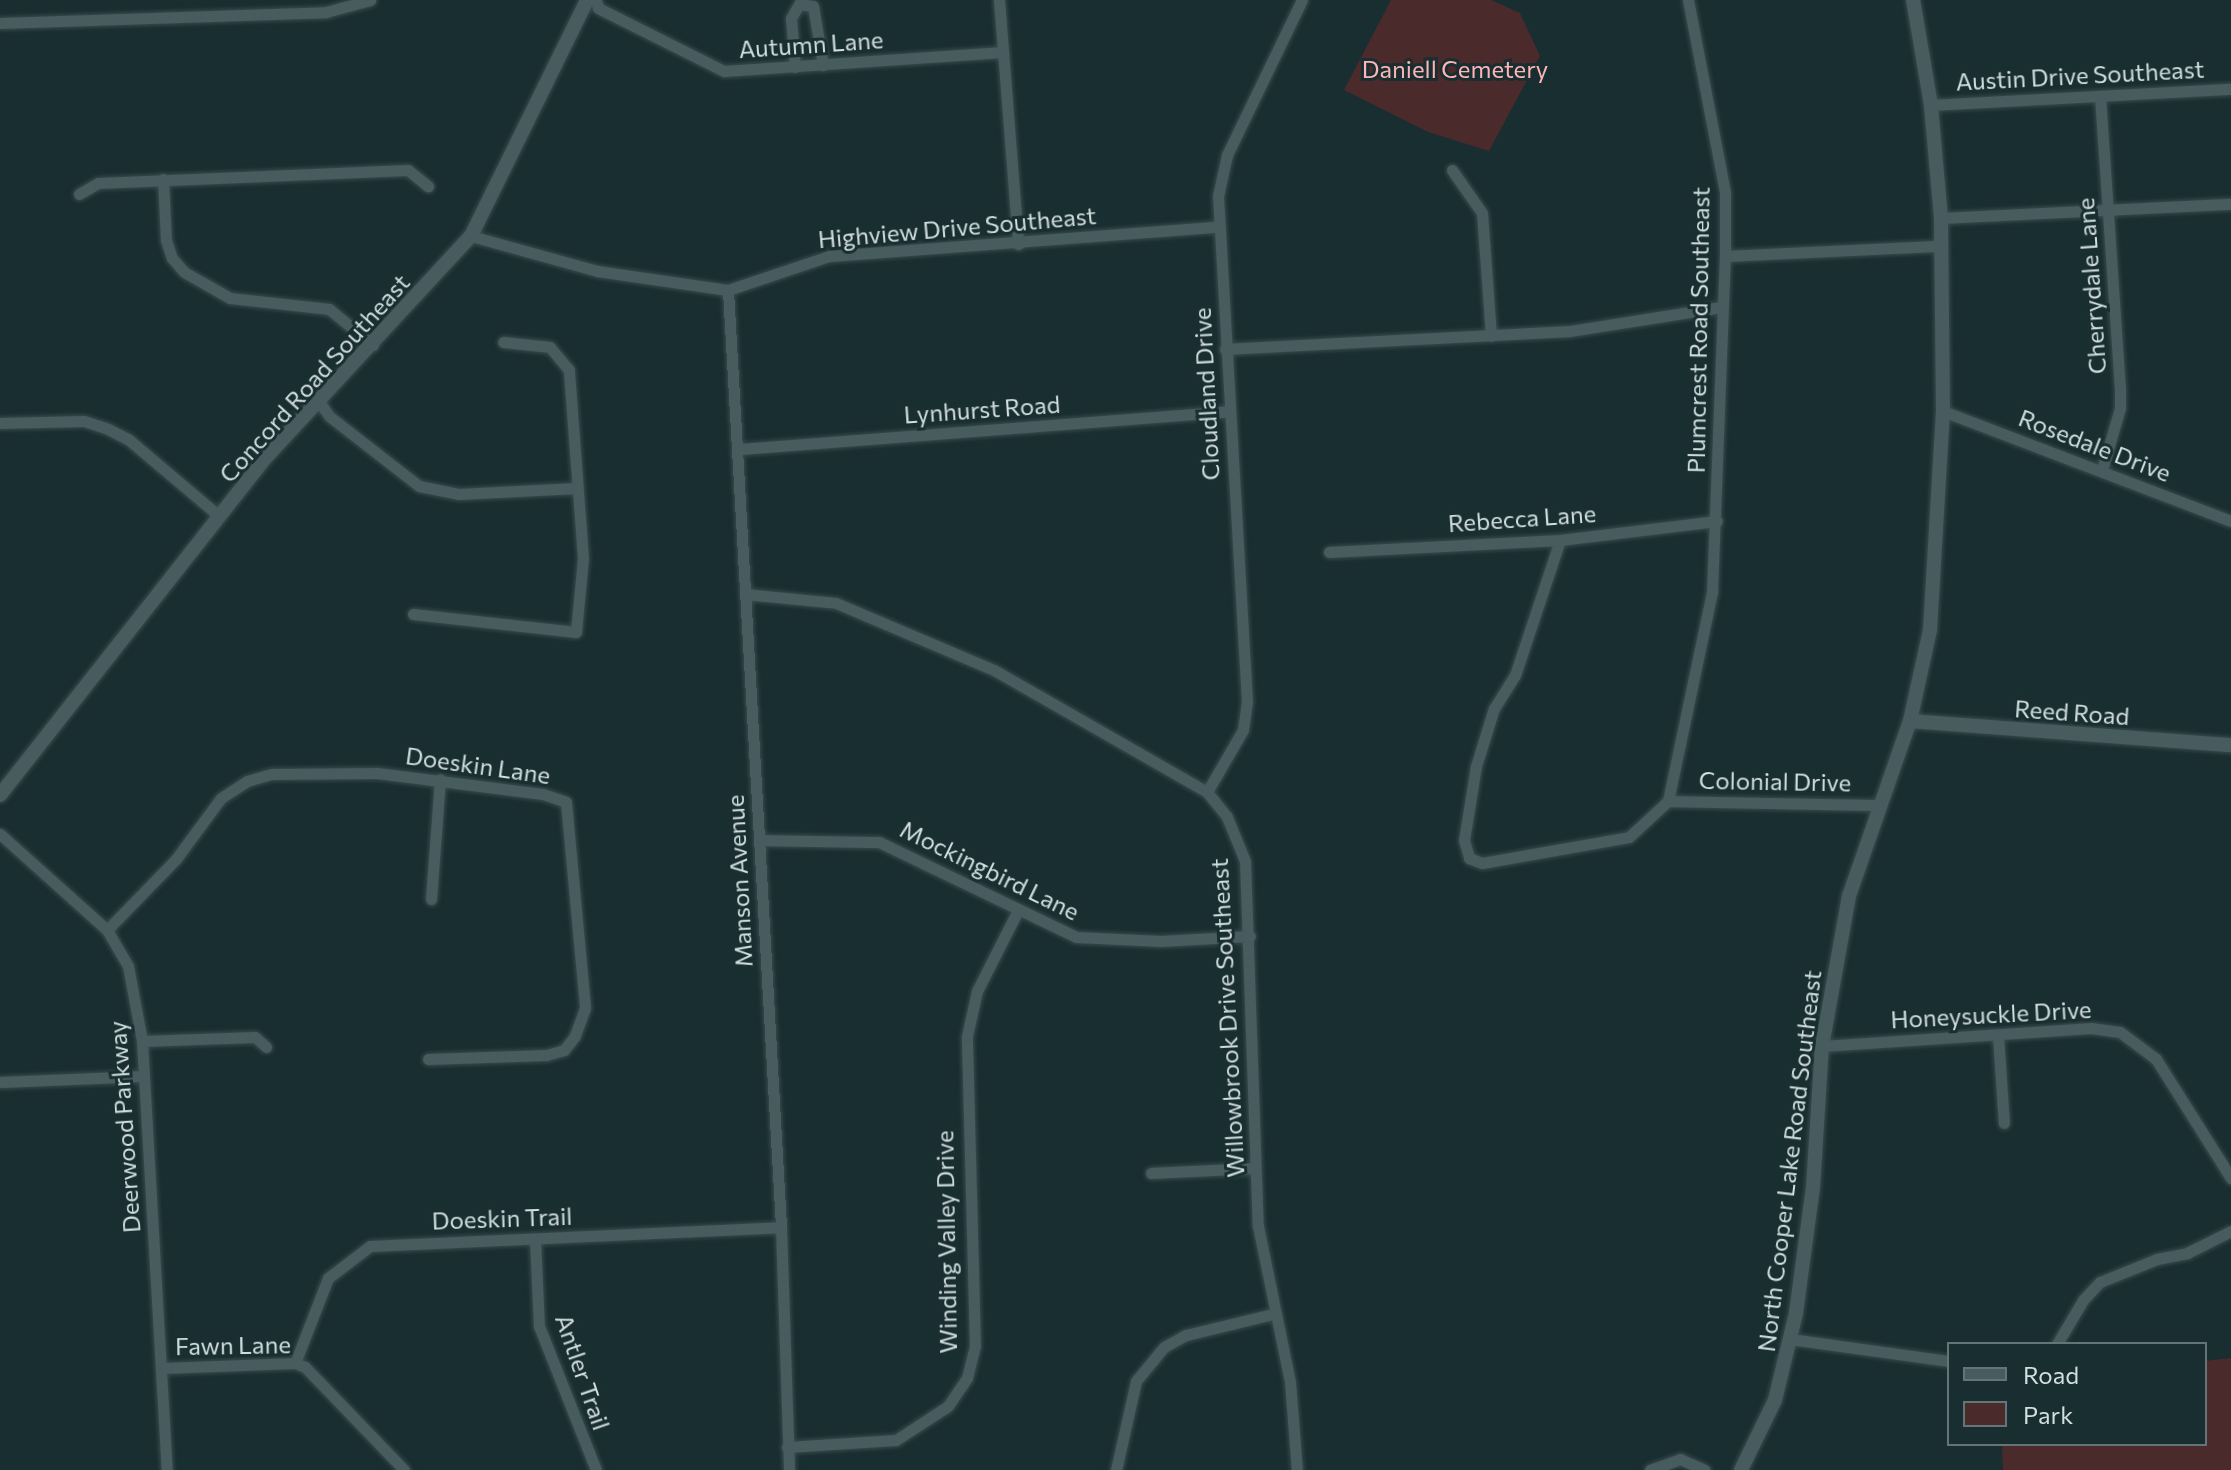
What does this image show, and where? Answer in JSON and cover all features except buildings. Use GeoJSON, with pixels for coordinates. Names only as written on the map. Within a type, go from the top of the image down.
{"type":"FeatureCollection","features":[{"type":"Feature","properties":{"kind":"street"},"geometry":{"type":"LineString","coordinates":[[0,23],[326,12],[370,0]]}},
{"type":"Feature","properties":{"kind":"street","name":"Concord Road Southeast"},"geometry":{"type":"LineString","coordinates":[[0,795],[219,516],[318,400],[373,345],[471,236],[587,0]]}},
{"type":"Feature","properties":{"kind":"street","name":"Autumn Lane"},"geometry":{"type":"LineString","coordinates":[[596,0],[598,8],[724,71],[1003,52]]}},
{"type":"Feature","properties":{"kind":"street"},"geometry":{"type":"LineString","coordinates":[[999,0],[1018,244]]}},
{"type":"Feature","properties":{"kind":"street","name":"Cloudland Drive"},"geometry":{"type":"LineString","coordinates":[[1207,792],[1243,730],[1247,702],[1218,227],[1227,155],[1302,0]]}},
{"type":"Feature","properties":{"kind":"street","name":"Plumcrest Road Southeast"},"geometry":{"type":"LineString","coordinates":[[1668,801],[1708,622],[1717,521],[1725,256],[1725,192],[1688,0]]}},
{"type":"Feature","properties":{"kind":"street","name":"North Cooper Lake Road Southeast"},"geometry":{"type":"LineString","coordinates":[[1741,1470],[1775,1400],[1790,1339],[1813,1188],[1822,1046],[1849,896],[1910,721],[1930,630],[1943,411],[1941,218],[1931,105],[1913,0]]}},
{"type":"Feature","properties":{"kind":"street"},"geometry":{"type":"LineString","coordinates":[[795,67],[791,18],[799,4],[813,6],[823,65]]}},
{"type":"Feature","properties":{"kind":"street","name":"Austin Drive Southeast"},"geometry":{"type":"LineString","coordinates":[[1931,105],[2231,89]]}},
{"type":"Feature","properties":{"kind":"street","name":"Cherrydale Lane"},"geometry":{"type":"LineString","coordinates":[[2100,96],[2120,408],[2102,470]]}},
{"type":"Feature","properties":{"kind":"street"},"geometry":{"type":"LineString","coordinates":[[79,194],[98,183],[408,170],[428,186]]}},
{"type":"Feature","properties":{"kind":"street"},"geometry":{"type":"LineString","coordinates":[[1452,170],[1482,213],[1491,336]]}},
{"type":"Feature","properties":{"kind":"street"},"geometry":{"type":"LineString","coordinates":[[163,179],[166,240],[172,258],[184,272],[230,298],[329,309],[373,345]]}},
{"type":"Feature","properties":{"kind":"street"},"geometry":{"type":"LineString","coordinates":[[1941,218],[2231,204]]}},
{"type":"Feature","properties":{"kind":"street","name":"Highview Drive Southeast"},"geometry":{"type":"LineString","coordinates":[[471,236],[597,271],[728,290],[829,256],[1218,227]]}},
{"type":"Feature","properties":{"kind":"street"},"geometry":{"type":"LineString","coordinates":[[1725,256],[1941,246]]}},
{"type":"Feature","properties":{"kind":"street","name":"Manson Avenue"},"geometry":{"type":"LineString","coordinates":[[728,290],[781,1227],[789,1470]]}},
{"type":"Feature","properties":{"kind":"street"},"geometry":{"type":"LineString","coordinates":[[1225,349],[1570,331],[1722,307]]}},
{"type":"Feature","properties":{"kind":"street"},"geometry":{"type":"LineString","coordinates":[[413,614],[576,632],[583,558],[569,370],[550,347],[503,342]]}},
{"type":"Feature","properties":{"kind":"street"},"geometry":{"type":"LineString","coordinates":[[318,400],[340,426],[419,486],[459,494],[577,488]]}},
{"type":"Feature","properties":{"kind":"street","name":"Lynhurst Road"},"geometry":{"type":"LineString","coordinates":[[739,449],[1228,411]]}},
{"type":"Feature","properties":{"kind":"street","name":"Rosedale Drive"},"geometry":{"type":"LineString","coordinates":[[1943,411],[2231,521]]}},
{"type":"Feature","properties":{"kind":"street"},"geometry":{"type":"LineString","coordinates":[[0,423],[84,421],[108,429],[128,439],[219,516]]}},
{"type":"Feature","properties":{"kind":"street","name":"Rebecca Lane"},"geometry":{"type":"LineString","coordinates":[[1329,552],[1560,540],[1717,521]]}},
{"type":"Feature","properties":{"kind":"street"},"geometry":{"type":"LineString","coordinates":[[1560,540],[1515,675],[1494,708],[1476,766],[1464,840],[1469,858],[1482,863],[1601,846],[1639,831],[1668,801]]}},
{"type":"Feature","properties":{"kind":"street","name":"Willowbrook Drive Southeast"},"geometry":{"type":"LineString","coordinates":[[745,594],[836,603],[876,617],[994,670],[1207,792],[1227,817],[1243,853],[1250,936],[1255,1168],[1273,1314],[1290,1382],[1297,1470]]}},
{"type":"Feature","properties":{"kind":"street","name":"Reed Road"},"geometry":{"type":"LineString","coordinates":[[1910,721],[2231,745]]}},
{"type":"Feature","properties":{"kind":"street","name":"Doeskin Lane"},"geometry":{"type":"LineString","coordinates":[[107,930],[176,859],[221,798],[247,781],[272,774],[440,779],[566,802],[585,1008],[581,1025],[564,1050],[546,1055],[428,1059]]}},
{"type":"Feature","properties":{"kind":"street"},"geometry":{"type":"LineString","coordinates":[[431,899],[440,779]]}},
{"type":"Feature","properties":{"kind":"street","name":"Colonial Drive"},"geometry":{"type":"LineString","coordinates":[[1668,801],[1881,805]]}},
{"type":"Feature","properties":{"kind":"street","name":"Deerwood Parkway"},"geometry":{"type":"LineString","coordinates":[[0,834],[107,930],[128,966],[142,1041],[167,1470]]}},
{"type":"Feature","properties":{"kind":"street","name":"Mockingbird Lane"},"geometry":{"type":"LineString","coordinates":[[759,840],[879,842],[1017,912],[1096,940],[1250,936]]}},
{"type":"Feature","properties":{"kind":"street","name":"Winding Valley Drive"},"geometry":{"type":"LineString","coordinates":[[787,1447],[896,1440],[948,1406],[967,1378],[975,1347],[967,1036],[977,991],[1017,912]]}},
{"type":"Feature","properties":{"kind":"street","name":"Honeysuckle Drive"},"geometry":{"type":"LineString","coordinates":[[1822,1046],[2091,1028],[2129,1035],[2156,1059],[2231,1178]]}},
{"type":"Feature","properties":{"kind":"street"},"geometry":{"type":"LineString","coordinates":[[1998,1036],[2004,1123]]}},
{"type":"Feature","properties":{"kind":"street"},"geometry":{"type":"LineString","coordinates":[[142,1041],[255,1037],[266,1047]]}},
{"type":"Feature","properties":{"kind":"street"},"geometry":{"type":"LineString","coordinates":[[0,1082],[144,1076]]}},
{"type":"Feature","properties":{"kind":"street"},"geometry":{"type":"LineString","coordinates":[[1151,1173],[1255,1168]]}},
{"type":"Feature","properties":{"kind":"street","name":"Doeskin Trail"},"geometry":{"type":"LineString","coordinates":[[295,1363],[328,1278],[355,1252],[382,1245],[781,1227]]}},
{"type":"Feature","properties":{"kind":"street"},"geometry":{"type":"LineString","coordinates":[[2058,1342],[2083,1300],[2100,1282],[2157,1259],[2187,1253],[2231,1231]]}},
{"type":"Feature","properties":{"kind":"street","name":"Antler Trail"},"geometry":{"type":"LineString","coordinates":[[535,1239],[539,1326],[596,1470]]}},
{"type":"Feature","properties":{"kind":"street"},"geometry":{"type":"LineString","coordinates":[[1116,1470],[1136,1381],[1164,1347],[1186,1335],[1273,1314]]}},
{"type":"Feature","properties":{"kind":"street"},"geometry":{"type":"LineString","coordinates":[[1790,1339],[1947,1361]]}},
{"type":"Feature","properties":{"kind":"street","name":"Fawn Lane"},"geometry":{"type":"LineString","coordinates":[[163,1368],[295,1363],[328,1386],[404,1470]]}},
{"type":"Feature","properties":{"kind":"street"},"geometry":{"type":"LineString","coordinates":[[1650,1470],[1680,1459],[1705,1470]]}},
{"type":"Feature","properties":{"kind":"green space","name":"Daniell Cemetery"},"geometry":{"type":"Polygon","coordinates":[[[1391,0],[1491,0],[1520,13],[1540,56],[1489,151],[1428,132],[1344,90],[1391,0]]]}},
{"type":"Feature","properties":{"kind":"green space"},"geometry":{"type":"Polygon","coordinates":[[[2231,1358],[2231,1470],[2003,1470],[2002,1446],[2207,1446],[2207,1361],[2231,1358]]]}}]}
